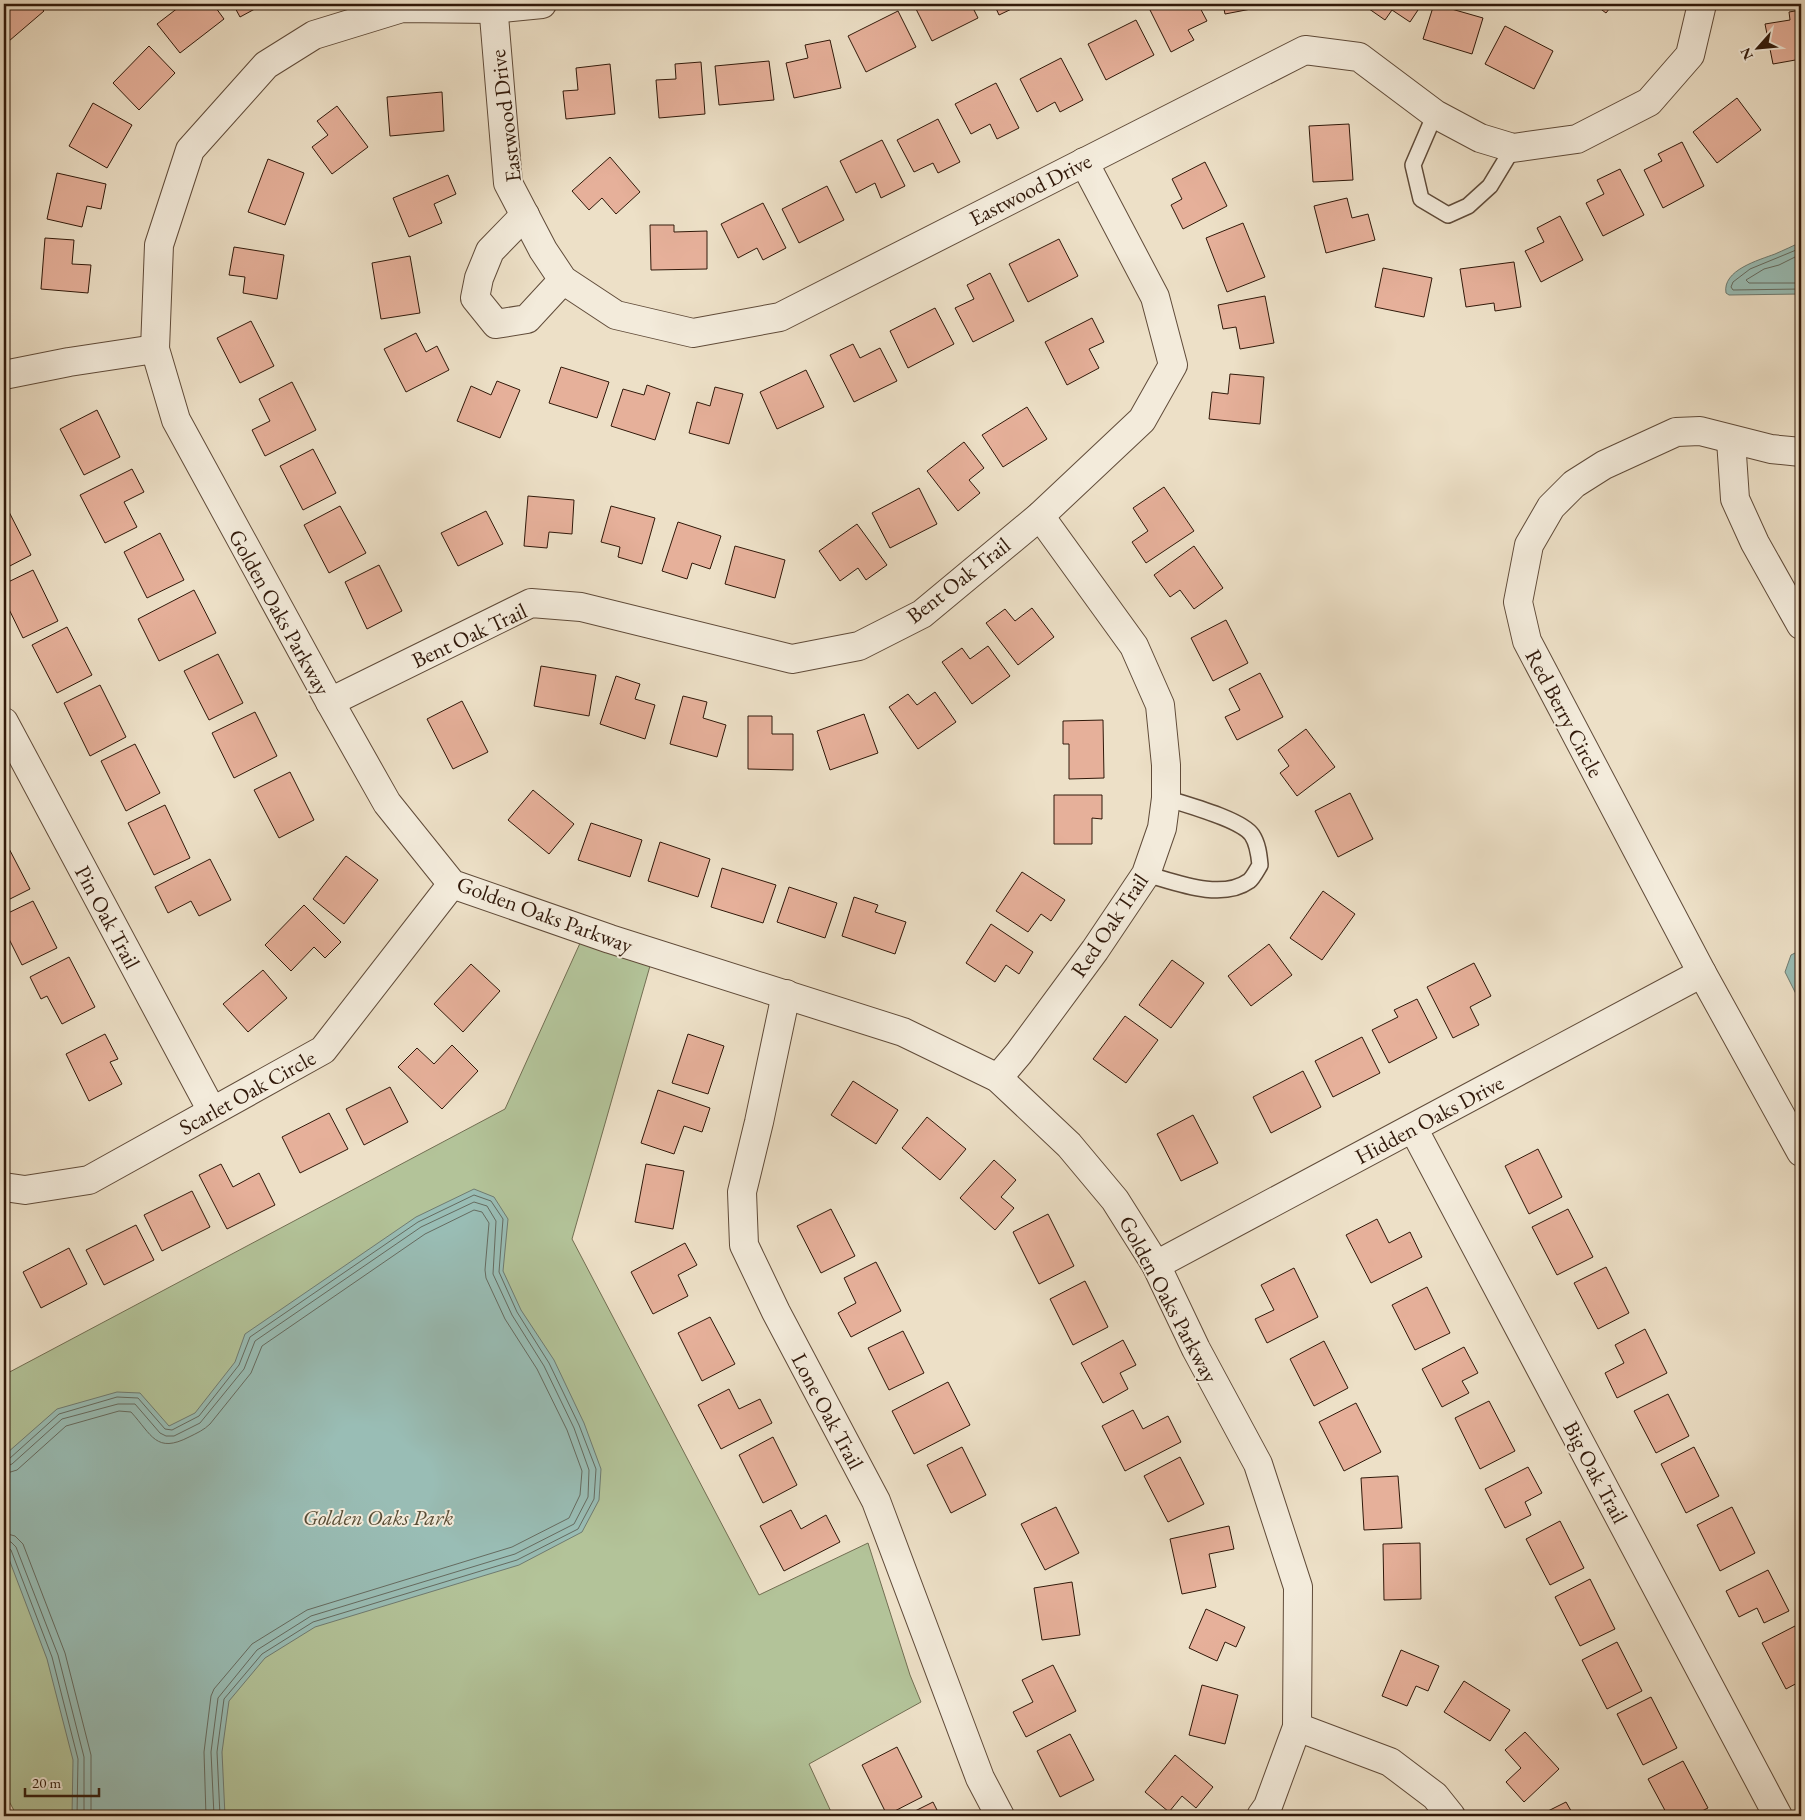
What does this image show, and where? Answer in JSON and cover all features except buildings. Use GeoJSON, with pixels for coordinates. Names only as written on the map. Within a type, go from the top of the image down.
{"type":"FeatureCollection","features":[{"type":"Feature","properties":{"kind":"street","name":"Golden Oaks Parkway"},"geometry":{"type":"LineString","coordinates":[[542,4],[402,8],[314,36],[266,66],[190,150],[159,245],[155,349],[176,420],[387,803],[452,884],[610,939],[903,1032],[998,1078],[1069,1145],[1116,1200],[1156,1266],[1196,1349],[1258,1464],[1298,1587],[1297,1727],[1268,1806],[1261,1816]]}},
{"type":"Feature","properties":{"kind":"street","name":"Eastwood Drive"},"geometry":{"type":"LineString","coordinates":[[493,6],[508,183],[543,250],[563,280],[616,315],[693,333],[780,316],[1305,50],[1359,57],[1435,114],[1480,138],[1513,148],[1576,139],[1648,102],[1690,55],[1702,4]]}},
{"type":"Feature","properties":{"kind":"street","name":"Bent Oak Trail"},"geometry":{"type":"LineString","coordinates":[[330,702],[531,603],[581,607],[792,659],[859,646],[922,614],[1040,516],[1142,420],[1173,365],[1155,297],[1084,162]]}},
{"type":"Feature","properties":{"kind":"street"},"geometry":{"type":"LineString","coordinates":[[525,215],[490,251],[479,278],[476,298],[496,324],[527,319],[563,280]]}},
{"type":"Feature","properties":{"kind":"street"},"geometry":{"type":"LineString","coordinates":[[4,375],[69,362],[155,349]]}},
{"type":"Feature","properties":{"kind":"street","name":"Red Berry Circle"},"geometry":{"type":"LineString","coordinates":[[1801,452],[1771,450],[1700,431],[1676,432],[1604,466],[1574,484],[1551,507],[1529,545],[1518,602],[1527,641],[1702,973],[1801,1152]]}},
{"type":"Feature","properties":{"kind":"street"},"geometry":{"type":"LineString","coordinates":[[1731,440],[1735,499],[1755,544],[1801,625]]}},
{"type":"Feature","properties":{"kind":"street","name":"Red Oak Trail"},"geometry":{"type":"LineString","coordinates":[[998,1078],[1019,1053],[1095,950],[1146,874],[1162,828],[1166,798],[1166,765],[1160,705],[1138,654],[1040,516]]}},
{"type":"Feature","properties":{"kind":"street","name":"Pin Oak Trail"},"geometry":{"type":"LineString","coordinates":[[4,722],[212,1112]]}},
{"type":"Feature","properties":{"kind":"street","name":"Scarlet Oak Circle"},"geometry":{"type":"LineString","coordinates":[[4,1187],[25,1190],[89,1180],[323,1050],[452,884]]}},
{"type":"Feature","properties":{"kind":"street","name":"Hidden Oaks Drive"},"geometry":{"type":"LineString","coordinates":[[1156,1266],[1702,973]]}},
{"type":"Feature","properties":{"kind":"street","name":"Lone Oak Trail"},"geometry":{"type":"LineString","coordinates":[[786,994],[742,1192],[744,1245],[776,1312],[876,1501],[980,1778],[1000,1816]]}},
{"type":"Feature","properties":{"kind":"street","name":"Big Oak Trail"},"geometry":{"type":"LineString","coordinates":[[1413,1128],[1778,1816]]}},
{"type":"Feature","properties":{"kind":"street"},"geometry":{"type":"LineString","coordinates":[[1297,1727],[1390,1762],[1435,1796],[1451,1816]]}},
{"type":"Feature","properties":{"kind":"lane"},"geometry":{"type":"LineString","coordinates":[[1435,114],[1413,165],[1421,199],[1448,215],[1468,206],[1490,186],[1513,148]]}},
{"type":"Feature","properties":{"kind":"lane"},"geometry":{"type":"LineString","coordinates":[[1146,874],[1204,890],[1230,889],[1249,881],[1260,865],[1258,849],[1252,835],[1242,825],[1166,798]]}},
{"type":"Feature","properties":{"kind":"green space","name":"Golden Oaks Park"},"geometry":{"type":"Polygon","coordinates":[[[581,941],[650,966],[572,1239],[759,1595],[868,1543],[910,1675],[921,1702],[809,1764],[833,1816],[17,1816],[4,1792],[4,1375],[505,1109],[581,941]]]}},
{"type":"Feature","properties":{"kind":"water"},"geometry":{"type":"Polygon","coordinates":[[[1801,242],[1801,294],[1729,295],[1726,293],[1726,285],[1730,278],[1743,267],[1801,242]]]}},
{"type":"Feature","properties":{"kind":"water"},"geometry":{"type":"Polygon","coordinates":[[[1801,950],[1801,1004],[1785,972],[1791,955],[1801,950]]]}},
{"type":"Feature","properties":{"kind":"water"},"geometry":{"type":"Polygon","coordinates":[[[474,1189],[494,1197],[508,1219],[503,1271],[521,1310],[554,1360],[584,1423],[601,1469],[599,1500],[582,1532],[519,1565],[315,1627],[265,1658],[229,1701],[222,1752],[225,1816],[72,1816],[73,1760],[47,1659],[4,1546],[4,1467],[7,1453],[57,1409],[117,1392],[140,1393],[169,1426],[195,1413],[235,1362],[245,1334],[416,1217],[474,1189]]]}}]}
